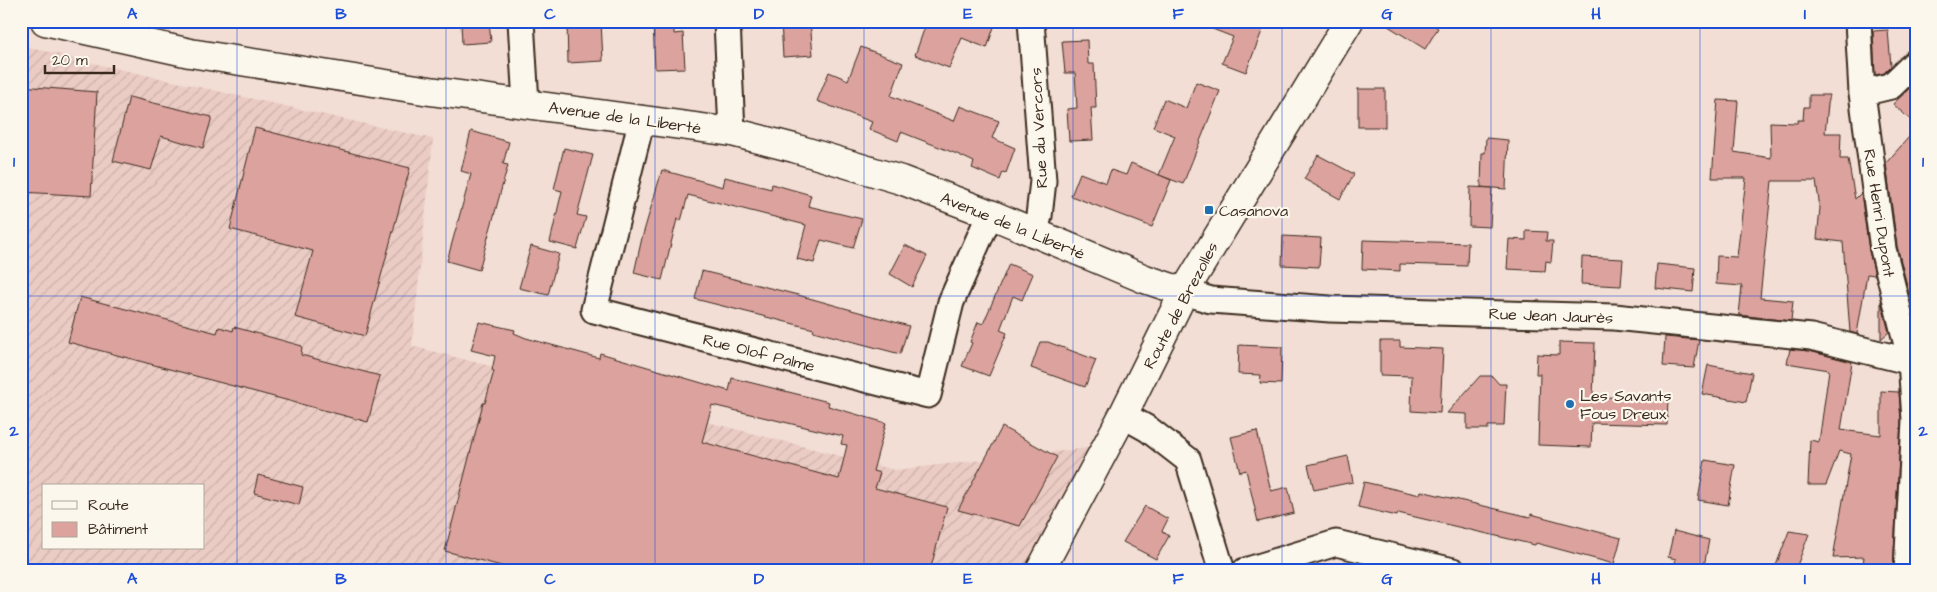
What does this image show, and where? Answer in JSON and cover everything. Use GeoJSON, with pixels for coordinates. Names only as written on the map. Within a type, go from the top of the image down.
{"type":"FeatureCollection","features":[{"type":"Feature","properties":{"kind":"street","name":"Avenue de la Liberté"},"geometry":{"type":"LineString","coordinates":[[45,21],[190,53],[430,91],[732,132],[794,148],[901,180],[990,214],[1145,280],[1184,292]]}},
{"type":"Feature","properties":{"kind":"street"},"geometry":{"type":"LineString","coordinates":[[521,21],[526,104]]}},
{"type":"Feature","properties":{"kind":"street"},"geometry":{"type":"LineString","coordinates":[[727,21],[732,132]]}},
{"type":"Feature","properties":{"kind":"street","name":"Rue du Vercors"},"geometry":{"type":"LineString","coordinates":[[1031,21],[1043,181],[1039,216],[1034,234]]}},
{"type":"Feature","properties":{"kind":"street","name":"Route de Brezolles"},"geometry":{"type":"LineString","coordinates":[[1040,571],[1123,415],[1184,292],[1349,21]]}},
{"type":"Feature","properties":{"kind":"street","name":"Rue Henri Dupont"},"geometry":{"type":"LineString","coordinates":[[1858,21],[1862,93],[1883,249],[1914,362],[1915,420],[1907,571]]}},
{"type":"Feature","properties":{"kind":"street"},"geometry":{"type":"LineString","coordinates":[[1862,93],[1891,86],[1916,62]]}},
{"type":"Feature","properties":{"kind":"street","name":"Rue Olof Palme"},"geometry":{"type":"LineString","coordinates":[[642,119],[594,310],[928,394],[951,302],[990,214]]}},
{"type":"Feature","properties":{"kind":"street","name":"Rue Jean Jaurès"},"geometry":{"type":"LineString","coordinates":[[1184,292],[1211,300],[1330,309],[1614,317],[1811,338],[1914,362]]}},
{"type":"Feature","properties":{"kind":"street"},"geometry":{"type":"LineString","coordinates":[[1123,415],[1148,429],[1188,460],[1222,571]]}},
{"type":"Feature","properties":{"kind":"street"},"geometry":{"type":"LineString","coordinates":[[1245,571],[1336,543],[1453,571]]}},
{"type":"Feature","properties":{"kind":"shaded area"},"geometry":{"type":"Polygon","coordinates":[[[21,45],[105,66],[433,139],[412,346],[895,470],[1088,448],[1024,571],[21,571],[21,45]]]}},
{"type":"Feature","properties":{"kind":"building"},"geometry":{"type":"Polygon","coordinates":[[[461,21],[489,21],[491,42],[462,44],[461,21]]]}},
{"type":"Feature","properties":{"kind":"building"},"geometry":{"type":"Polygon","coordinates":[[[567,21],[601,21],[603,61],[568,63],[567,21]]]}},
{"type":"Feature","properties":{"kind":"building"},"geometry":{"type":"Polygon","coordinates":[[[653,21],[674,21],[674,34],[683,33],[685,68],[655,69],[653,21]]]}},
{"type":"Feature","properties":{"kind":"building"},"geometry":{"type":"Polygon","coordinates":[[[781,21],[810,21],[813,55],[783,57],[781,21]]]}},
{"type":"Feature","properties":{"kind":"building"},"geometry":{"type":"Polygon","coordinates":[[[923,21],[996,21],[987,48],[962,38],[949,68],[915,55],[926,24],[923,21]]]}},
{"type":"Feature","properties":{"kind":"building"},"geometry":{"type":"Polygon","coordinates":[[[1197,21],[1266,21],[1246,72],[1222,63],[1233,37],[1197,23],[1197,21]]]}},
{"type":"Feature","properties":{"kind":"building"},"geometry":{"type":"Polygon","coordinates":[[[1380,21],[1427,21],[1438,28],[1425,49],[1380,21]]]}},
{"type":"Feature","properties":{"kind":"building"},"geometry":{"type":"Polygon","coordinates":[[[1888,30],[1891,66],[1884,73],[1875,75],[1873,31],[1888,30]]]}},
{"type":"Feature","properties":{"kind":"building"},"geometry":{"type":"Polygon","coordinates":[[[1087,40],[1088,64],[1094,64],[1096,108],[1091,108],[1093,140],[1069,141],[1067,109],[1077,108],[1075,73],[1065,73],[1062,41],[1087,40]]]}},
{"type":"Feature","properties":{"kind":"building"},"geometry":{"type":"Polygon","coordinates":[[[861,47],[903,63],[891,96],[954,121],[960,106],[999,121],[992,138],[1015,148],[1006,173],[1003,172],[1000,180],[972,168],[974,162],[957,154],[901,132],[898,141],[869,129],[872,122],[817,101],[829,72],[848,80],[861,47]]]}},
{"type":"Feature","properties":{"kind":"building"},"geometry":{"type":"Polygon","coordinates":[[[1196,82],[1220,91],[1183,184],[1159,175],[1175,136],[1153,127],[1164,99],[1186,108],[1196,82]]]}},
{"type":"Feature","properties":{"kind":"building"},"geometry":{"type":"Polygon","coordinates":[[[1916,82],[1916,125],[1893,104],[1916,82]]]}},
{"type":"Feature","properties":{"kind":"building"},"geometry":{"type":"Polygon","coordinates":[[[21,86],[97,92],[91,196],[21,192],[21,86]]]}},
{"type":"Feature","properties":{"kind":"building"},"geometry":{"type":"Polygon","coordinates":[[[1358,89],[1385,89],[1385,127],[1358,127],[1358,89]]]}},
{"type":"Feature","properties":{"kind":"building"},"geometry":{"type":"Polygon","coordinates":[[[1809,95],[1829,95],[1825,133],[1841,133],[1840,159],[1848,159],[1855,199],[1861,193],[1869,251],[1875,275],[1867,274],[1857,334],[1850,332],[1843,242],[1817,239],[1820,208],[1816,181],[1772,181],[1760,298],[1793,301],[1791,321],[1739,315],[1742,286],[1716,284],[1717,256],[1737,257],[1746,178],[1712,178],[1718,100],[1738,101],[1734,152],[1771,158],[1770,122],[1797,123],[1798,120],[1803,120],[1804,107],[1809,107],[1809,95]]]}},
{"type":"Feature","properties":{"kind":"building"},"geometry":{"type":"Polygon","coordinates":[[[129,97],[212,117],[203,148],[161,136],[151,170],[113,161],[129,97]]]}},
{"type":"Feature","properties":{"kind":"building"},"geometry":{"type":"Polygon","coordinates":[[[255,128],[410,168],[365,336],[295,317],[313,251],[230,229],[255,128]]]}},
{"type":"Feature","properties":{"kind":"building"},"geometry":{"type":"Polygon","coordinates":[[[1916,129],[1916,311],[1914,313],[1897,246],[1886,163],[1916,129]]]}},
{"type":"Feature","properties":{"kind":"building"},"geometry":{"type":"Polygon","coordinates":[[[471,131],[509,142],[503,164],[508,165],[479,270],[447,261],[471,174],[461,171],[471,131]]]}},
{"type":"Feature","properties":{"kind":"building"},"geometry":{"type":"Polygon","coordinates":[[[1486,138],[1508,140],[1506,189],[1481,187],[1482,153],[1485,153],[1486,138]]]}},
{"type":"Feature","properties":{"kind":"building"},"geometry":{"type":"Polygon","coordinates":[[[564,148],[593,155],[577,215],[586,217],[577,249],[550,242],[562,191],[554,189],[564,148]]]}},
{"type":"Feature","properties":{"kind":"building"},"geometry":{"type":"Polygon","coordinates":[[[1318,155],[1354,174],[1340,199],[1304,179],[1318,155]]]}},
{"type":"Feature","properties":{"kind":"building"},"geometry":{"type":"Polygon","coordinates":[[[1131,163],[1171,180],[1152,227],[1071,196],[1080,173],[1106,183],[1111,170],[1126,175],[1131,163]]]}},
{"type":"Feature","properties":{"kind":"building"},"geometry":{"type":"Polygon","coordinates":[[[662,170],[723,187],[725,177],[771,189],[772,184],[811,195],[808,206],[862,219],[853,248],[821,240],[814,263],[797,259],[806,225],[688,195],[681,221],[677,219],[662,280],[634,273],[662,170]]]}},
{"type":"Feature","properties":{"kind":"building"},"geometry":{"type":"Polygon","coordinates":[[[1470,187],[1492,188],[1490,227],[1469,226],[1470,187]]]}},
{"type":"Feature","properties":{"kind":"building"},"geometry":{"type":"Polygon","coordinates":[[[1526,231],[1547,232],[1546,241],[1553,241],[1551,262],[1546,261],[1545,271],[1507,269],[1509,239],[1526,240],[1526,231]]]}},
{"type":"Feature","properties":{"kind":"building"},"geometry":{"type":"Polygon","coordinates":[[[1283,236],[1321,238],[1319,267],[1282,265],[1283,236]]]}},
{"type":"Feature","properties":{"kind":"building"},"geometry":{"type":"Polygon","coordinates":[[[1363,240],[1468,243],[1467,266],[1400,264],[1400,271],[1362,269],[1363,240]]]}},
{"type":"Feature","properties":{"kind":"building"},"geometry":{"type":"Polygon","coordinates":[[[905,245],[927,256],[912,287],[890,274],[905,245]]]}},
{"type":"Feature","properties":{"kind":"building"},"geometry":{"type":"Polygon","coordinates":[[[531,246],[559,254],[548,295],[519,288],[531,246]]]}},
{"type":"Feature","properties":{"kind":"building"},"geometry":{"type":"Polygon","coordinates":[[[1582,257],[1623,259],[1621,286],[1581,284],[1582,257]]]}},
{"type":"Feature","properties":{"kind":"building"},"geometry":{"type":"Polygon","coordinates":[[[1009,264],[1033,274],[1022,300],[1013,296],[1000,330],[1007,333],[989,376],[962,366],[972,343],[970,342],[978,322],[983,324],[1009,264]]]}},
{"type":"Feature","properties":{"kind":"building"},"geometry":{"type":"Polygon","coordinates":[[[1657,264],[1695,268],[1693,292],[1655,288],[1657,264]]]}},
{"type":"Feature","properties":{"kind":"building"},"geometry":{"type":"Polygon","coordinates":[[[702,271],[909,326],[900,354],[813,331],[814,329],[695,299],[702,271]]]}},
{"type":"Feature","properties":{"kind":"building"},"geometry":{"type":"Polygon","coordinates":[[[80,297],[217,333],[219,327],[233,331],[234,327],[302,346],[301,355],[380,376],[368,422],[68,342],[80,297]]]}},
{"type":"Feature","properties":{"kind":"building"},"geometry":{"type":"Polygon","coordinates":[[[1881,301],[1889,332],[1881,339],[1881,301]]]}},
{"type":"Feature","properties":{"kind":"building"},"geometry":{"type":"Polygon","coordinates":[[[479,322],[515,330],[514,333],[526,338],[599,358],[600,353],[729,391],[732,378],[829,402],[828,406],[886,423],[873,471],[880,473],[875,488],[947,507],[930,571],[520,571],[445,551],[483,403],[485,403],[494,371],[492,370],[495,356],[471,350],[479,322]],[[712,405],[702,442],[839,479],[847,445],[841,444],[843,436],[712,405]]]}},
{"type":"Feature","properties":{"kind":"building"},"geometry":{"type":"Polygon","coordinates":[[[1665,337],[1699,340],[1694,368],[1663,366],[1665,337]]]}},
{"type":"Feature","properties":{"kind":"building"},"geometry":{"type":"Polygon","coordinates":[[[1380,341],[1400,341],[1400,347],[1443,349],[1440,413],[1411,411],[1412,376],[1380,375],[1380,341]]]}},
{"type":"Feature","properties":{"kind":"building"},"geometry":{"type":"Polygon","coordinates":[[[1040,342],[1048,342],[1096,360],[1085,387],[1031,368],[1040,342]]]}},
{"type":"Feature","properties":{"kind":"building"},"geometry":{"type":"Polygon","coordinates":[[[1559,342],[1595,343],[1593,397],[1668,398],[1667,425],[1592,423],[1591,447],[1538,445],[1540,374],[1536,374],[1537,354],[1559,355],[1559,342]]]}},
{"type":"Feature","properties":{"kind":"building"},"geometry":{"type":"Polygon","coordinates":[[[1239,345],[1282,347],[1281,384],[1260,383],[1261,375],[1238,374],[1239,345]]]}},
{"type":"Feature","properties":{"kind":"building"},"geometry":{"type":"Polygon","coordinates":[[[1790,349],[1809,351],[1852,362],[1841,430],[1881,435],[1881,391],[1899,392],[1901,420],[1893,571],[1862,571],[1864,557],[1833,558],[1851,454],[1839,451],[1826,485],[1808,485],[1810,440],[1819,442],[1829,370],[1787,363],[1790,349]]]}},
{"type":"Feature","properties":{"kind":"building"},"geometry":{"type":"Polygon","coordinates":[[[1708,365],[1752,373],[1746,402],[1702,394],[1708,365]]]}},
{"type":"Feature","properties":{"kind":"building"},"geometry":{"type":"Polygon","coordinates":[[[1480,376],[1492,376],[1499,384],[1506,384],[1504,426],[1488,426],[1488,429],[1467,429],[1467,414],[1447,413],[1480,376]]]}},
{"type":"Feature","properties":{"kind":"building"},"geometry":{"type":"Polygon","coordinates":[[[1002,427],[1057,457],[1020,526],[958,510],[1002,427]]]}},
{"type":"Feature","properties":{"kind":"building"},"geometry":{"type":"Polygon","coordinates":[[[1257,431],[1271,491],[1288,487],[1294,513],[1258,522],[1246,470],[1240,472],[1231,437],[1257,431]]]}},
{"type":"Feature","properties":{"kind":"building"},"geometry":{"type":"Polygon","coordinates":[[[1348,456],[1353,482],[1314,490],[1308,465],[1348,456]]]}},
{"type":"Feature","properties":{"kind":"building"},"geometry":{"type":"Polygon","coordinates":[[[1705,460],[1735,465],[1728,505],[1698,500],[1705,460]]]}},
{"type":"Feature","properties":{"kind":"building"},"geometry":{"type":"Polygon","coordinates":[[[258,475],[303,487],[299,505],[254,493],[258,475]]]}},
{"type":"Feature","properties":{"kind":"building"},"geometry":{"type":"Polygon","coordinates":[[[1364,482],[1420,495],[1421,491],[1530,517],[1531,514],[1621,538],[1614,564],[1536,543],[1535,545],[1398,513],[1397,516],[1358,507],[1364,482]]]}},
{"type":"Feature","properties":{"kind":"building"},"geometry":{"type":"Polygon","coordinates":[[[1145,506],[1168,519],[1162,531],[1169,536],[1156,559],[1123,542],[1145,506]]]}},
{"type":"Feature","properties":{"kind":"building"},"geometry":{"type":"Polygon","coordinates":[[[1674,531],[1709,540],[1704,566],[1701,565],[1700,571],[1673,571],[1676,559],[1668,557],[1674,531]]]}},
{"type":"Feature","properties":{"kind":"building"},"geometry":{"type":"Polygon","coordinates":[[[1789,531],[1809,534],[1795,571],[1774,571],[1789,531]]]}},
{"type":"Feature","properties":{"kind":"place","name":"Casanova"},"geometry":{"type":"Point","coordinates":[1209,210]}},
{"type":"Feature","properties":{"kind":"place","name":"Les Savants Fous Dreux"},"geometry":{"type":"Point","coordinates":[1570,404]}}]}
